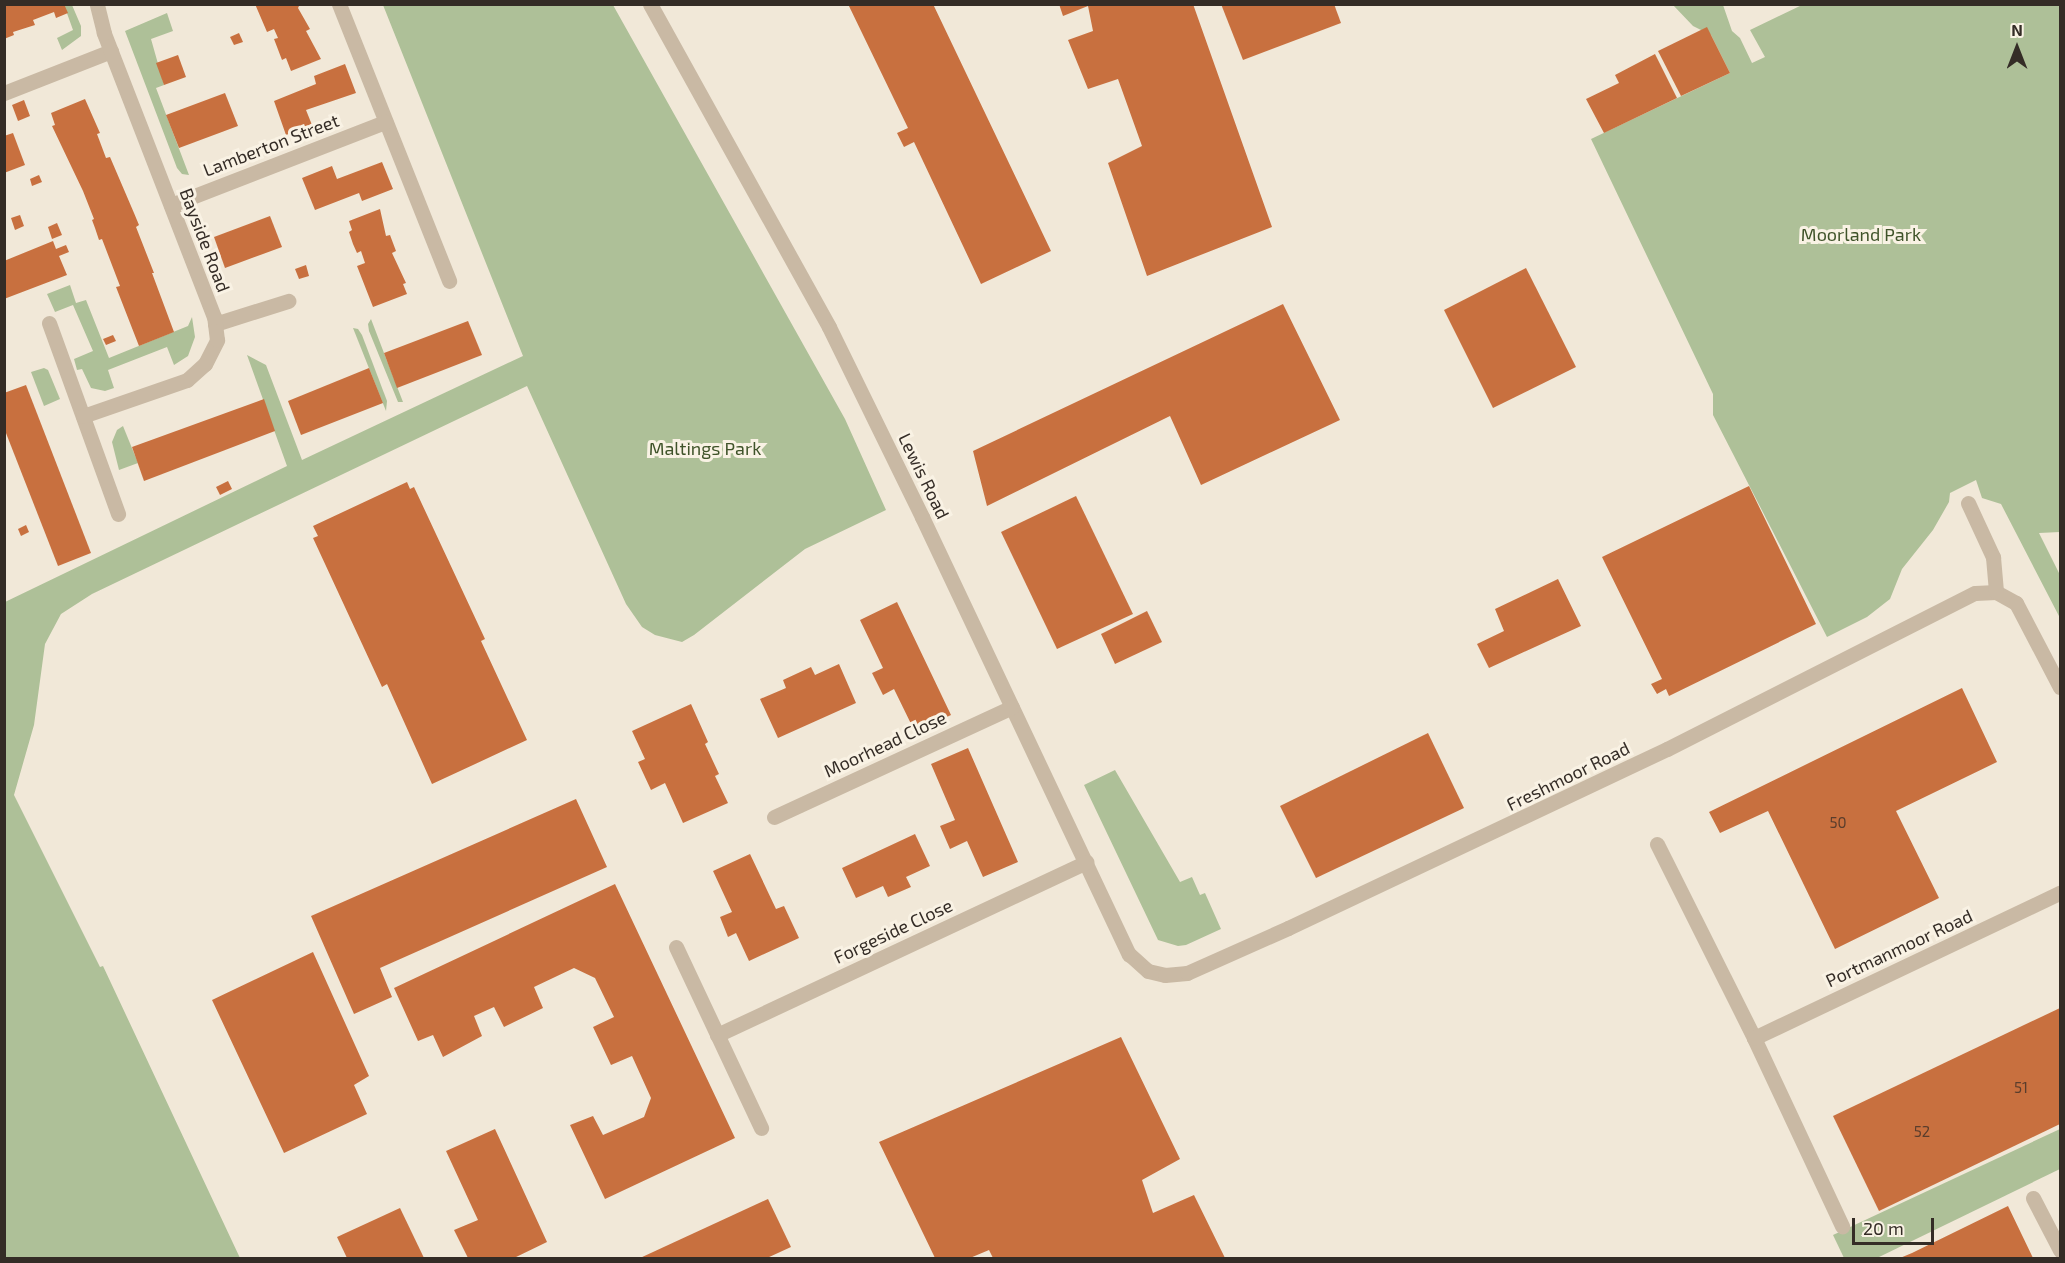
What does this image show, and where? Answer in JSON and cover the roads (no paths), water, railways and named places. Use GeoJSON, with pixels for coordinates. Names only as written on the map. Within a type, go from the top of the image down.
{"type":"FeatureCollection","features":[{"type":"Feature","properties":{"kind":"street","name":"Bayside Road"},"geometry":{"type":"LineString","coordinates":[[83,416],[187,380],[205,364],[217,340],[215,324],[111,51],[96,4]]}},
{"type":"Feature","properties":{"kind":"street"},"geometry":{"type":"LineString","coordinates":[[339,4],[449,281]]}},
{"type":"Feature","properties":{"kind":"street","name":"Lewis Road"},"geometry":{"type":"LineString","coordinates":[[650,4],[844,356],[1129,954],[1148,971]]}},
{"type":"Feature","properties":{"kind":"street"},"geometry":{"type":"LineString","coordinates":[[4,93],[111,51]]}},
{"type":"Feature","properties":{"kind":"street","name":"Lamberton Street"},"geometry":{"type":"LineString","coordinates":[[171,205],[385,122]]}},
{"type":"Feature","properties":{"kind":"street"},"geometry":{"type":"LineString","coordinates":[[215,324],[288,301]]}},
{"type":"Feature","properties":{"kind":"street"},"geometry":{"type":"LineString","coordinates":[[49,323],[118,514]]}},
{"type":"Feature","properties":{"kind":"street"},"geometry":{"type":"LineString","coordinates":[[1968,502],[1993,557],[1996,592],[2016,603],[2061,687]]}},
{"type":"Feature","properties":{"kind":"street","name":"Freshmoor Road"},"geometry":{"type":"LineString","coordinates":[[1148,971],[1165,975],[1187,973],[1288,928],[1667,750],[1975,593],[1996,592]]}},
{"type":"Feature","properties":{"kind":"street","name":"Moorhead Close"},"geometry":{"type":"LineString","coordinates":[[774,816],[1012,707]]}},
{"type":"Feature","properties":{"kind":"street"},"geometry":{"type":"LineString","coordinates":[[1657,844],[1754,1038],[1842,1226]]}},
{"type":"Feature","properties":{"kind":"street","name":"Forgeside Close"},"geometry":{"type":"LineString","coordinates":[[717,1035],[1086,862]]}},
{"type":"Feature","properties":{"kind":"street","name":"Portmanmoor Road"},"geometry":{"type":"LineString","coordinates":[[1754,1038],[2061,893]]}},
{"type":"Feature","properties":{"kind":"street"},"geometry":{"type":"LineString","coordinates":[[676,947],[761,1128]]}},
{"type":"Feature","properties":{"kind":"street"},"geometry":{"type":"LineString","coordinates":[[2033,1198],[2061,1250]]}},
{"type":"Feature","properties":{"kind":"park label","name":"Moorland Park"},"geometry":{"type":"Point","coordinates":[1861,234]}},
{"type":"Feature","properties":{"kind":"park label","name":"Maltings Park"},"geometry":{"type":"Point","coordinates":[705,448]}}]}
